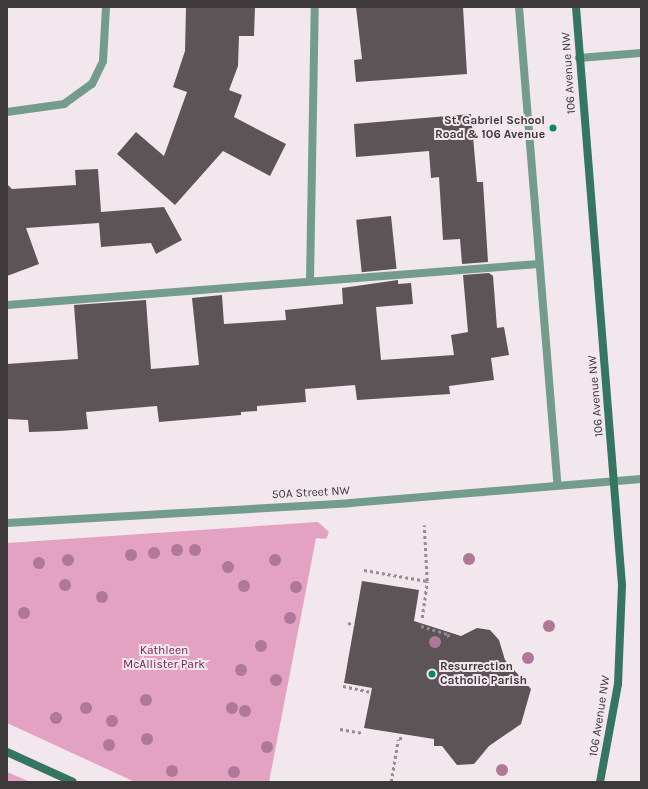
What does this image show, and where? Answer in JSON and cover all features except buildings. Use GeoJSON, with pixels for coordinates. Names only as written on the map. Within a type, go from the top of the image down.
{"type":"FeatureCollection","features":[{"type":"Feature","properties":{"kind":"main road","name":"106 Avenue NW"},"geometry":{"type":"LineString","coordinates":[[576,7],[579,58],[616,481],[621,640],[610,741],[600,782]]}},
{"type":"Feature","properties":{"kind":"main road"},"geometry":{"type":"LineString","coordinates":[[7,752],[74,782]]}},
{"type":"Feature","properties":{"kind":"street"},"geometry":{"type":"LineString","coordinates":[[7,112],[64,104],[92,84],[103,61],[106,7]]}},
{"type":"Feature","properties":{"kind":"street"},"geometry":{"type":"LineString","coordinates":[[310,280],[315,7]]}},
{"type":"Feature","properties":{"kind":"street"},"geometry":{"type":"LineString","coordinates":[[519,7],[557,484]]}},
{"type":"Feature","properties":{"kind":"street"},"geometry":{"type":"LineString","coordinates":[[579,58],[641,53]]}},
{"type":"Feature","properties":{"kind":"street"},"geometry":{"type":"LineString","coordinates":[[7,305],[310,280],[539,264]]}},
{"type":"Feature","properties":{"kind":"street","name":"50A Street NW"},"geometry":{"type":"LineString","coordinates":[[7,523],[350,503],[557,484],[641,479]]}},
{"type":"Feature","properties":{"kind":"path"},"geometry":{"type":"LineString","coordinates":[[422,618],[427,582],[424,525]]}},
{"type":"Feature","properties":{"kind":"path"},"geometry":{"type":"LineString","coordinates":[[364,570],[427,582]]}},
{"type":"Feature","properties":{"kind":"path"},"geometry":{"type":"LineString","coordinates":[[348,623],[355,625]]}},
{"type":"Feature","properties":{"kind":"path"},"geometry":{"type":"LineString","coordinates":[[421,626],[448,634],[450,639]]}},
{"type":"Feature","properties":{"kind":"path"},"geometry":{"type":"LineString","coordinates":[[343,686],[371,692]]}},
{"type":"Feature","properties":{"kind":"path"},"geometry":{"type":"LineString","coordinates":[[340,729],[363,733]]}},
{"type":"Feature","properties":{"kind":"path"},"geometry":{"type":"LineString","coordinates":[[391,782],[401,735]]}},
{"type":"Feature","properties":{"kind":"green space","name":"Kathleen McAllister Park"},"geometry":{"type":"Polygon","coordinates":[[[318,522],[329,532],[326,539],[316,538],[269,782],[135,782],[7,723],[7,543],[318,522]]]}},
{"type":"Feature","properties":{"kind":"green space"},"geometry":{"type":"Polygon","coordinates":[[[7,772],[30,782],[7,782],[7,772]]]}},
{"type":"Feature","properties":{"kind":"place","name":"St. Gabriel School Road & 106 Avenue"},"geometry":{"type":"Point","coordinates":[553,128]}},
{"type":"Feature","properties":{"kind":"place","name":"Resurrection Catholic Parish"},"geometry":{"type":"Point","coordinates":[432,674]}}]}
